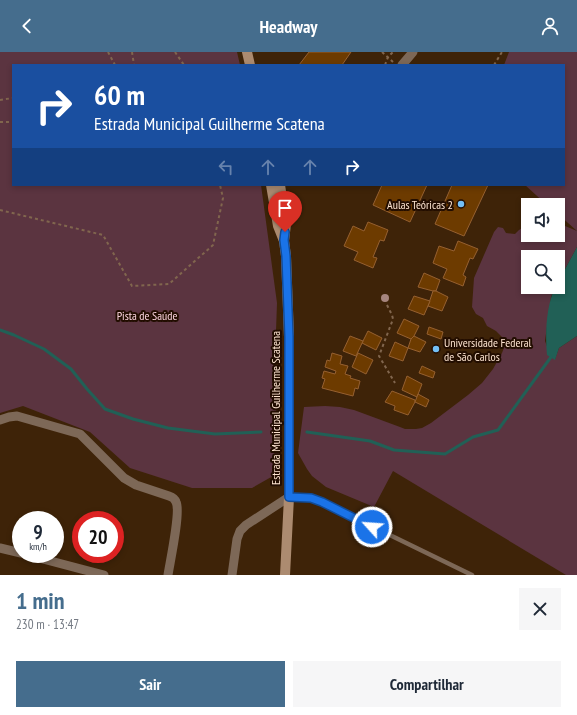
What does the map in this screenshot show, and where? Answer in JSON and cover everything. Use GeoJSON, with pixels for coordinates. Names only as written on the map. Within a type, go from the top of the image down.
{"type":"FeatureCollection","features":[{"type":"Feature","properties":{"kind":"main road"},"geometry":{"type":"LineString","coordinates":[[247,52],[250,64]]}},
{"type":"Feature","properties":{"kind":"main road","name":"Estrada Municipal Guilherme Scatena"},"geometry":{"type":"LineString","coordinates":[[271,186],[278,226],[284,240]]}},
{"type":"Feature","properties":{"kind":"main road","name":"Estrada Municipal Guilherme Scatena"},"geometry":{"type":"LineString","coordinates":[[280,186],[286,224],[284,240],[289,337],[289,497],[285,575]]}},
{"type":"Feature","properties":{"kind":"street"},"geometry":{"type":"LineString","coordinates":[[403,64],[413,52]]}},
{"type":"Feature","properties":{"kind":"street"},"geometry":{"type":"LineString","coordinates":[[0,420],[16,416],[80,434],[124,478],[136,485],[173,498],[178,508],[178,514],[168,575]]}},
{"type":"Feature","properties":{"kind":"street"},"geometry":{"type":"LineString","coordinates":[[232,575],[237,539],[240,531],[289,497]]}},
{"type":"Feature","properties":{"kind":"street"},"geometry":{"type":"LineString","coordinates":[[0,548],[12,551]]}},
{"type":"Feature","properties":{"kind":"street"},"geometry":{"type":"LineString","coordinates":[[58,563],[104,575]]}},
{"type":"Feature","properties":{"kind":"lane"},"geometry":{"type":"LineString","coordinates":[[289,497],[311,498],[322,502],[472,575]]}},
{"type":"Feature","properties":{"kind":"path"},"geometry":{"type":"LineString","coordinates":[[108,52],[114,64]]}},
{"type":"Feature","properties":{"kind":"path"},"geometry":{"type":"LineString","coordinates":[[132,52],[134,64]]}},
{"type":"Feature","properties":{"kind":"path"},"geometry":{"type":"LineString","coordinates":[[175,52],[183,64]]}},
{"type":"Feature","properties":{"kind":"path"},"geometry":{"type":"LineString","coordinates":[[382,52],[396,64]]}},
{"type":"Feature","properties":{"kind":"path"},"geometry":{"type":"LineString","coordinates":[[385,64],[388,57],[393,52]]}},
{"type":"Feature","properties":{"kind":"path"},"geometry":{"type":"LineString","coordinates":[[495,64],[502,52]]}},
{"type":"Feature","properties":{"kind":"path"},"geometry":{"type":"LineString","coordinates":[[0,100],[12,98]]}},
{"type":"Feature","properties":{"kind":"path"},"geometry":{"type":"LineString","coordinates":[[0,122],[12,122]]}},
{"type":"Feature","properties":{"kind":"path"},"geometry":{"type":"LineString","coordinates":[[0,210],[102,235],[132,286],[169,284],[213,245],[224,198],[220,186]]}},
{"type":"Feature","properties":{"kind":"path"},"geometry":{"type":"LineString","coordinates":[[387,305],[393,319],[379,356],[395,383]]}},
{"type":"Feature","properties":{"kind":"green space","name":"Pista de Saúde"},"geometry":{"type":"Polygon","coordinates":[[[0,52],[237,52],[240,64],[12,64],[12,186],[261,186],[277,303],[274,387],[280,455],[273,476],[252,488],[192,488],[130,468],[90,432],[23,406],[0,413],[0,52]]]}},
{"type":"Feature","properties":{"kind":"green space"},"geometry":{"type":"Polygon","coordinates":[[[509,52],[577,52],[577,231],[565,220],[565,198],[539,198],[526,186],[565,186],[565,64],[504,64],[509,52]]]}},
{"type":"Feature","properties":{"kind":"green space"},"geometry":{"type":"Polygon","coordinates":[[[565,226],[577,231],[577,247],[565,269],[565,250],[521,250],[521,294],[552,294],[545,341],[551,357],[555,359],[559,348],[577,336],[577,575],[566,575],[393,471],[374,507],[326,487],[312,476],[298,453],[304,407],[325,406],[354,410],[405,429],[422,428],[431,423],[482,383],[493,369],[505,345],[502,337],[496,331],[487,326],[483,318],[476,314],[472,307],[474,278],[494,232],[498,227],[503,228],[506,233],[515,234],[521,229],[521,242],[565,242],[565,226]]]}},
{"type":"Feature","properties":{"kind":"water"},"geometry":{"type":"Polygon","coordinates":[[[577,247],[577,336],[559,348],[555,360],[547,355],[546,330],[552,294],[565,294],[565,269],[577,247]]]}},
{"type":"Feature","properties":{"kind":"building"},"geometry":{"type":"Polygon","coordinates":[[[309,52],[351,52],[343,64],[300,64],[309,52]]]}},
{"type":"Feature","properties":{"kind":"building"},"geometry":{"type":"Polygon","coordinates":[[[382,186],[427,186],[410,222],[373,205],[382,186]]]}},
{"type":"Feature","properties":{"kind":"building","name":"Aulas Teóricas 2"},"geometry":{"type":"Polygon","coordinates":[[[452,186],[488,186],[464,236],[435,224],[452,186]]]}},
{"type":"Feature","properties":{"kind":"building"},"geometry":{"type":"Polygon","coordinates":[[[368,222],[388,230],[384,241],[380,240],[373,257],[377,258],[373,268],[354,260],[358,252],[344,246],[353,226],[364,231],[368,222]]]}},
{"type":"Feature","properties":{"kind":"building"},"geometry":{"type":"Polygon","coordinates":[[[458,241],[478,249],[473,259],[470,258],[463,275],[466,277],[463,286],[443,278],[447,269],[433,263],[439,246],[454,251],[458,241]]]}},
{"type":"Feature","properties":{"kind":"building"},"geometry":{"type":"Polygon","coordinates":[[[424,273],[440,280],[436,291],[418,287],[424,273]]]}},
{"type":"Feature","properties":{"kind":"building"},"geometry":{"type":"Polygon","coordinates":[[[433,291],[448,297],[442,311],[428,306],[433,291]]]}},
{"type":"Feature","properties":{"kind":"building"},"geometry":{"type":"Polygon","coordinates":[[[414,296],[430,301],[424,315],[408,309],[414,296]]]}},
{"type":"Feature","properties":{"kind":"building"},"geometry":{"type":"Polygon","coordinates":[[[404,319],[419,326],[411,339],[397,333],[404,319]]]}},
{"type":"Feature","properties":{"kind":"building"},"geometry":{"type":"Polygon","coordinates":[[[429,327],[443,332],[441,339],[427,334],[429,327]]]}},
{"type":"Feature","properties":{"kind":"building"},"geometry":{"type":"Polygon","coordinates":[[[368,331],[382,338],[376,350],[362,343],[368,331]]]}},
{"type":"Feature","properties":{"kind":"building"},"geometry":{"type":"Polygon","coordinates":[[[350,336],[363,341],[356,356],[343,351],[350,336]]]}},
{"type":"Feature","properties":{"kind":"building"},"geometry":{"type":"Polygon","coordinates":[[[414,336],[426,342],[420,352],[408,348],[411,339],[414,336]]]}},
{"type":"Feature","properties":{"kind":"building"},"geometry":{"type":"Polygon","coordinates":[[[395,342],[408,348],[403,361],[389,356],[395,342]]]}},
{"type":"Feature","properties":{"kind":"building"},"geometry":{"type":"Polygon","coordinates":[[[332,353],[342,356],[340,364],[348,366],[345,374],[351,376],[350,378],[360,381],[358,389],[355,388],[353,396],[322,388],[325,379],[322,378],[324,371],[335,374],[336,371],[325,367],[327,360],[330,361],[332,353]]]}},
{"type":"Feature","properties":{"kind":"building"},"geometry":{"type":"Polygon","coordinates":[[[358,353],[373,360],[366,374],[352,367],[358,353]]]}},
{"type":"Feature","properties":{"kind":"building"},"geometry":{"type":"Polygon","coordinates":[[[422,366],[435,372],[433,378],[419,373],[422,366]]]}},
{"type":"Feature","properties":{"kind":"building"},"geometry":{"type":"Polygon","coordinates":[[[407,376],[422,384],[417,397],[402,390],[407,376]]]}},
{"type":"Feature","properties":{"kind":"building"},"geometry":{"type":"Polygon","coordinates":[[[392,391],[415,400],[408,415],[394,410],[395,406],[385,402],[392,391]]]}},
{"type":"Feature","properties":{"kind":"building"},"geometry":{"type":"Polygon","coordinates":[[[418,394],[429,400],[426,407],[415,402],[418,394]]]}},
{"type":"Feature","properties":{"kind":"waterway"},"geometry":{"type":"LineString","coordinates":[[0,330],[44,349],[71,369],[105,409],[133,419],[168,428],[215,434],[261,432]]}},
{"type":"Feature","properties":{"kind":"waterway"},"geometry":{"type":"LineString","coordinates":[[307,432],[370,441],[394,450],[445,454],[473,437],[498,430],[551,357]]}},
{"type":"Feature","properties":{"kind":"place","name":"Aulas Teóricas 2"},"geometry":{"type":"Point","coordinates":[461,204]}},
{"type":"Feature","properties":{"kind":"place","name":"Universidade Federal de São Carlos"},"geometry":{"type":"Point","coordinates":[436,349]}},
{"type":"Feature","properties":{"kind":"route"},"geometry":{"type":"LineString","coordinates":[[285,232],[284,240],[289,337],[289,497],[311,498],[372,527]]}}]}
